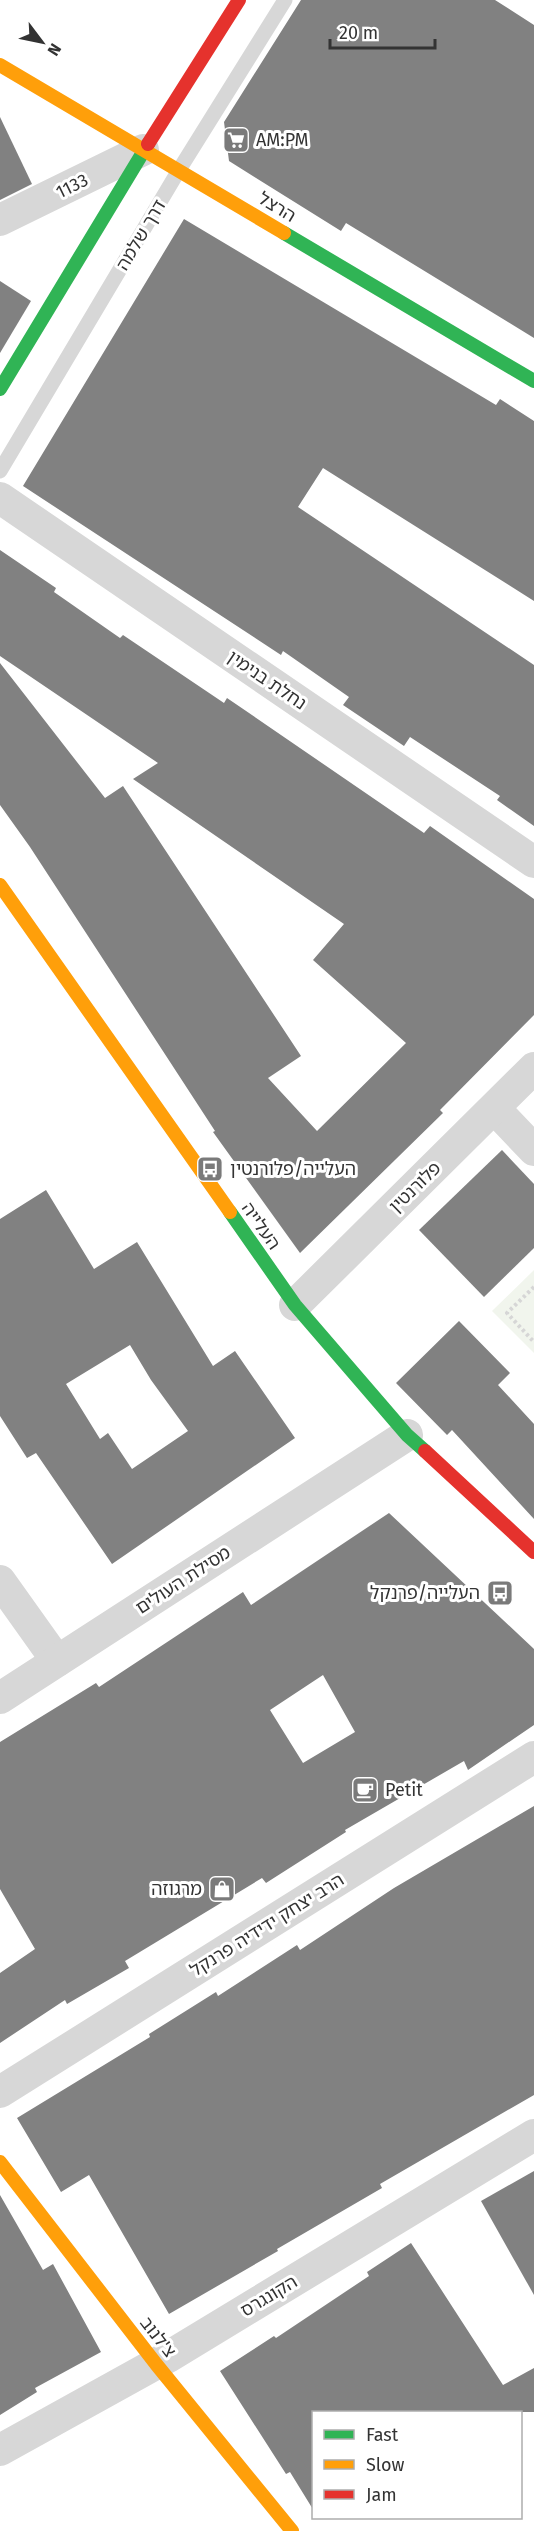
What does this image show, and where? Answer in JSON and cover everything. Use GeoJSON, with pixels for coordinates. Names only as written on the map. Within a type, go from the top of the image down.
{"type":"FeatureCollection","features":[{"type":"Feature","properties":{"kind":"street"},"geometry":{"type":"LineString","coordinates":[[0,389],[143,150],[239,0]]}},
{"type":"Feature","properties":{"kind":"street","name":"הרצל"},"geometry":{"type":"LineString","coordinates":[[0,65],[534,381]]}},
{"type":"Feature","properties":{"kind":"street","name":"1133"},"geometry":{"type":"LineString","coordinates":[[0,220],[143,150]]}},
{"type":"Feature","properties":{"kind":"street","name":"נחלת בנימין"},"geometry":{"type":"LineString","coordinates":[[0,498],[534,862]]}},
{"type":"Feature","properties":{"kind":"street","name":"העלייה"},"geometry":{"type":"LineString","coordinates":[[0,885],[295,1305],[407,1435],[534,1552]]}},
{"type":"Feature","properties":{"kind":"street","name":"פלורנטין"},"geometry":{"type":"LineString","coordinates":[[295,1305],[534,1068]]}},
{"type":"Feature","properties":{"kind":"street"},"geometry":{"type":"LineString","coordinates":[[495,1109],[534,1150]]}},
{"type":"Feature","properties":{"kind":"street","name":"מסילת העולים"},"geometry":{"type":"LineString","coordinates":[[0,1698],[407,1435]]}},
{"type":"Feature","properties":{"kind":"street"},"geometry":{"type":"LineString","coordinates":[[0,1581],[57,1661]]}},
{"type":"Feature","properties":{"kind":"street","name":"הרב יצחק ידידיה פרנקל"},"geometry":{"type":"LineString","coordinates":[[0,2092],[534,1757]]}},
{"type":"Feature","properties":{"kind":"street","name":"הקונגרס"},"geometry":{"type":"LineString","coordinates":[[0,2450],[156,2364],[534,2135]]}},
{"type":"Feature","properties":{"kind":"street","name":"צ'לנוב"},"geometry":{"type":"LineString","coordinates":[[0,2162],[156,2364],[292,2531]]}},
{"type":"Feature","properties":{"kind":"lane","name":"דרך שלמה"},"geometry":{"type":"LineString","coordinates":[[0,471],[179,170],[285,0]]}},
{"type":"Feature","properties":{"kind":"path"},"geometry":{"type":"LineString","coordinates":[[534,1287],[507,1314],[534,1342]]}},
{"type":"Feature","properties":{"kind":"shaded area"},"geometry":{"type":"Polygon","coordinates":[[[534,1270],[534,1353],[492,1311],[534,1270]]]}},
{"type":"Feature","properties":{"kind":"building"},"geometry":{"type":"Polygon","coordinates":[[[301,0],[495,0],[534,25],[534,338],[346,223],[341,231],[229,161],[224,122],[301,0]]]}},
{"type":"Feature","properties":{"kind":"building"},"geometry":{"type":"Polygon","coordinates":[[[0,117],[32,184],[0,200],[0,117]]]}},
{"type":"Feature","properties":{"kind":"building"},"geometry":{"type":"Polygon","coordinates":[[[184,219],[496,405],[500,399],[534,421],[534,601],[323,468],[298,507],[534,665],[534,826],[497,800],[500,796],[410,737],[404,746],[343,705],[349,697],[283,651],[281,655],[23,486],[184,219]]]}},
{"type":"Feature","properties":{"kind":"building"},"geometry":{"type":"Polygon","coordinates":[[[0,281],[31,301],[0,353],[0,281]]]}},
{"type":"Feature","properties":{"kind":"building"},"geometry":{"type":"Polygon","coordinates":[[[0,550],[56,588],[54,592],[120,638],[123,635],[224,703],[227,698],[424,833],[430,826],[534,899],[534,1015],[440,1110],[443,1113],[300,1253],[213,1132],[215,1131],[30,847],[0,805],[0,663],[105,798],[123,786],[301,1056],[268,1078],[317,1131],[406,1043],[313,960],[344,924],[133,779],[158,763],[0,656],[0,550]]]}},
{"type":"Feature","properties":{"kind":"building"},"geometry":{"type":"Polygon","coordinates":[[[502,1150],[534,1184],[534,1248],[484,1297],[419,1230],[502,1150]]]}},
{"type":"Feature","properties":{"kind":"building"},"geometry":{"type":"Polygon","coordinates":[[[46,1190],[94,1269],[137,1242],[213,1366],[235,1351],[295,1438],[112,1564],[36,1453],[27,1458],[0,1416],[0,1219],[46,1190]],[[130,1345],[66,1384],[100,1439],[108,1433],[132,1469],[188,1431],[151,1380],[130,1345]]]}},
{"type":"Feature","properties":{"kind":"building"},"geometry":{"type":"Polygon","coordinates":[[[459,1321],[510,1373],[498,1385],[534,1424],[534,1519],[452,1430],[447,1435],[396,1383],[459,1321]]]}},
{"type":"Feature","properties":{"kind":"building"},"geometry":{"type":"Polygon","coordinates":[[[389,1513],[534,1649],[534,1725],[468,1770],[464,1761],[345,1830],[346,1832],[266,1883],[262,1878],[125,1961],[129,1968],[67,2004],[65,2000],[0,2043],[0,1973],[35,1949],[0,1889],[0,1742],[96,1683],[99,1687],[243,1592],[251,1605],[389,1513]],[[323,1675],[270,1710],[303,1763],[355,1732],[323,1675]]]}},
{"type":"Feature","properties":{"kind":"building"},"geometry":{"type":"Polygon","coordinates":[[[534,1806],[534,2095],[380,2184],[382,2188],[169,2314],[89,2175],[61,2192],[17,2118],[150,2037],[149,2034],[216,1992],[218,1996],[297,1945],[300,1950],[394,1888],[534,1806]]]}},
{"type":"Feature","properties":{"kind":"building"},"geometry":{"type":"Polygon","coordinates":[[[534,2171],[534,2295],[481,2201],[534,2171]]]}},
{"type":"Feature","properties":{"kind":"building"},"geometry":{"type":"Polygon","coordinates":[[[0,2195],[43,2270],[53,2264],[101,2352],[35,2388],[37,2392],[0,2415],[0,2195]]]}},
{"type":"Feature","properties":{"kind":"building"},"geometry":{"type":"Polygon","coordinates":[[[411,2243],[503,2385],[534,2368],[534,2412],[312,2411],[312,2508],[290,2472],[286,2474],[220,2371],[274,2336],[276,2338],[369,2276],[367,2272],[411,2243]]]}},
{"type":"Feature","properties":{"kind":"traffic: fast"},"geometry":{"type":"LineString","coordinates":[[0,389],[148,144]]}},
{"type":"Feature","properties":{"kind":"traffic: fast"},"geometry":{"type":"LineString","coordinates":[[284,233],[534,381]]}},
{"type":"Feature","properties":{"kind":"traffic: fast"},"geometry":{"type":"LineString","coordinates":[[230,1212],[295,1305],[407,1435],[425,1451]]}},
{"type":"Feature","properties":{"kind":"traffic: slow"},"geometry":{"type":"LineString","coordinates":[[0,65],[284,233]]}},
{"type":"Feature","properties":{"kind":"traffic: slow"},"geometry":{"type":"LineString","coordinates":[[0,885],[230,1212]]}},
{"type":"Feature","properties":{"kind":"traffic: slow"},"geometry":{"type":"LineString","coordinates":[[0,2162],[156,2364],[292,2531]]}},
{"type":"Feature","properties":{"kind":"traffic: jam"},"geometry":{"type":"LineString","coordinates":[[148,144],[239,0]]}},
{"type":"Feature","properties":{"kind":"traffic: jam"},"geometry":{"type":"LineString","coordinates":[[425,1451],[534,1552]]}},
{"type":"Feature","properties":{"kind":"place","name":"AM:PM"},"geometry":{"type":"Point","coordinates":[236,140]}},
{"type":"Feature","properties":{"kind":"place","name":"העלייה/פלורנטין"},"geometry":{"type":"Point","coordinates":[210,1169]}},
{"type":"Feature","properties":{"kind":"place","name":"העלייה/פרנקל"},"geometry":{"type":"Point","coordinates":[500,1593]}},
{"type":"Feature","properties":{"kind":"place","name":"Petit"},"geometry":{"type":"Point","coordinates":[365,1790]}},
{"type":"Feature","properties":{"kind":"place","name":"מרגוזה"},"geometry":{"type":"Point","coordinates":[222,1889]}}]}
